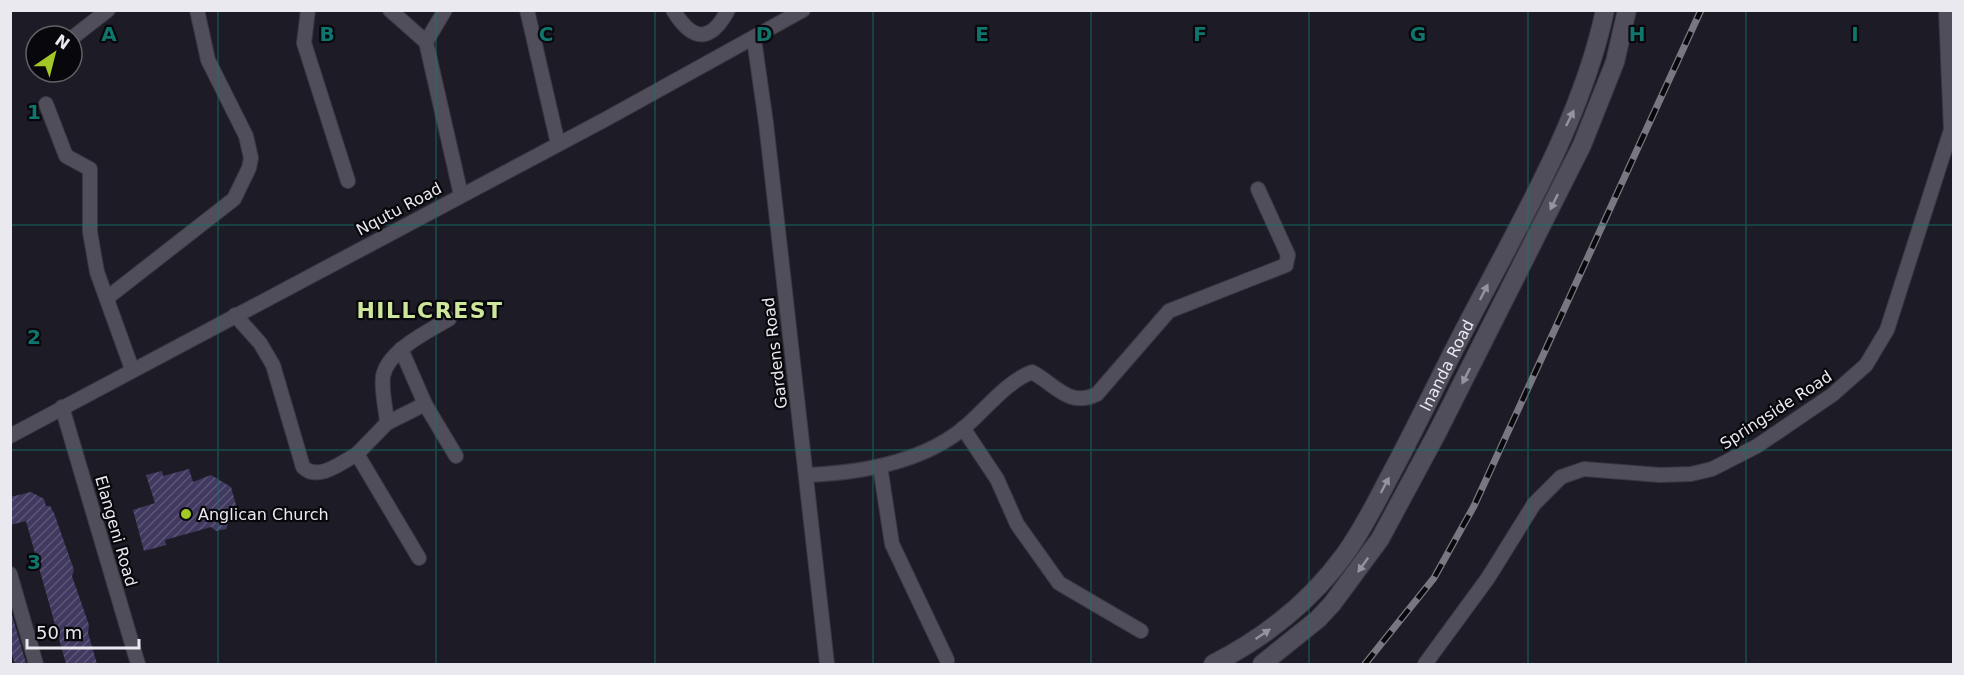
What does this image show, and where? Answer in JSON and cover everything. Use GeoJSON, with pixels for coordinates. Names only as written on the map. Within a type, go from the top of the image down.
{"type":"FeatureCollection","features":[{"type":"Feature","properties":{"kind":"main road","name":"Inanda Road"},"geometry":{"type":"LineString","coordinates":[[1213,664],[1245,646],[1292,610],[1329,573],[1365,524],[1517,228],[1576,105],[1595,49],[1605,10]]}},
{"type":"Feature","properties":{"kind":"main road","name":"Inanda Road"},"geometry":{"type":"LineString","coordinates":[[1262,664],[1325,612],[1354,578],[1380,539],[1437,433],[1581,146],[1615,62],[1627,10]]}},
{"type":"Feature","properties":{"kind":"street"},"geometry":{"type":"LineString","coordinates":[[84,29],[108,10]]}},
{"type":"Feature","properties":{"kind":"street"},"geometry":{"type":"LineString","coordinates":[[108,298],[234,199],[249,168],[251,158],[246,136],[208,60],[197,10]]}},
{"type":"Feature","properties":{"kind":"street"},"geometry":{"type":"LineString","coordinates":[[308,10],[304,43],[348,180]]}},
{"type":"Feature","properties":{"kind":"street"},"geometry":{"type":"LineString","coordinates":[[426,42],[445,10]]}},
{"type":"Feature","properties":{"kind":"street"},"geometry":{"type":"LineString","coordinates":[[527,10],[558,144]]}},
{"type":"Feature","properties":{"kind":"street"},"geometry":{"type":"LineString","coordinates":[[673,10],[691,33],[710,37]]}},
{"type":"Feature","properties":{"kind":"street"},"geometry":{"type":"LineString","coordinates":[[715,60],[710,37],[728,10]]}},
{"type":"Feature","properties":{"kind":"street","name":"Nqutu Road"},"geometry":{"type":"LineString","coordinates":[[10,436],[715,60],[803,10]]}},
{"type":"Feature","properties":{"kind":"street","name":"Springside Road"},"geometry":{"type":"LineString","coordinates":[[1425,664],[1488,578],[1534,504],[1561,477],[1584,469],[1660,475],[1691,474],[1712,469],[1757,447],[1832,395],[1866,365],[1887,330],[1951,130],[1946,10]]}},
{"type":"Feature","properties":{"kind":"street"},"geometry":{"type":"LineString","coordinates":[[396,12],[426,42],[461,195]]}},
{"type":"Feature","properties":{"kind":"street","name":"Gardens Road"},"geometry":{"type":"LineString","coordinates":[[754,39],[766,123],[827,664]]}},
{"type":"Feature","properties":{"kind":"street"},"geometry":{"type":"LineString","coordinates":[[46,104],[66,156],[87,165],[90,169],[91,244],[97,272],[125,344],[132,369]]}},
{"type":"Feature","properties":{"kind":"street"},"geometry":{"type":"LineString","coordinates":[[806,476],[880,466],[936,447],[963,428],[1020,377],[1032,372],[1074,400],[1087,399],[1097,394],[1169,311],[1286,265],[1288,255],[1258,189]]}},
{"type":"Feature","properties":{"kind":"street"},"geometry":{"type":"LineString","coordinates":[[235,315],[260,343],[273,365],[303,467],[310,472],[320,473],[357,454],[387,423],[425,404]]}},
{"type":"Feature","properties":{"kind":"street"},"geometry":{"type":"LineString","coordinates":[[387,423],[383,376],[401,349],[449,319]]}},
{"type":"Feature","properties":{"kind":"street"},"geometry":{"type":"LineString","coordinates":[[401,349],[425,404],[456,456]]}},
{"type":"Feature","properties":{"kind":"street","name":"Elangeni Road"},"geometry":{"type":"LineString","coordinates":[[62,407],[138,664]]}},
{"type":"Feature","properties":{"kind":"street"},"geometry":{"type":"LineString","coordinates":[[963,428],[997,479],[1017,524],[1059,583],[1141,632]]}},
{"type":"Feature","properties":{"kind":"street"},"geometry":{"type":"LineString","coordinates":[[357,454],[419,558]]}},
{"type":"Feature","properties":{"kind":"street"},"geometry":{"type":"LineString","coordinates":[[880,466],[892,544],[947,660]]}},
{"type":"Feature","properties":{"kind":"street"},"geometry":{"type":"LineString","coordinates":[[10,574],[36,664]]}},
{"type":"Feature","properties":{"kind":"building","name":"Anglican Church"},"geometry":{"type":"Polygon","coordinates":[[[189,469],[193,482],[211,475],[231,487],[240,519],[229,522],[226,529],[216,531],[211,527],[165,540],[166,545],[144,551],[133,510],[155,503],[146,475],[162,471],[163,476],[189,469]]]}},
{"type":"Feature","properties":{"kind":"building"},"geometry":{"type":"Polygon","coordinates":[[[31,492],[44,499],[46,506],[50,506],[54,513],[74,570],[72,576],[89,625],[88,633],[97,664],[66,664],[26,521],[10,525],[10,497],[31,492]]]}},
{"type":"Feature","properties":{"kind":"building"},"geometry":{"type":"Polygon","coordinates":[[[10,608],[26,663],[15,664],[10,650],[10,608]]]}},
{"type":"Feature","properties":{"kind":"railway"},"geometry":{"type":"LineString","coordinates":[[1365,664],[1434,578],[1474,506],[1701,10]]}},
{"type":"Feature","properties":{"kind":"place","name":"Anglican Church"},"geometry":{"type":"Point","coordinates":[186,514]}},
{"type":"Feature","properties":{"kind":"district","name":"HILLCREST"},"geometry":{"type":"Point","coordinates":[430,310]}}]}
